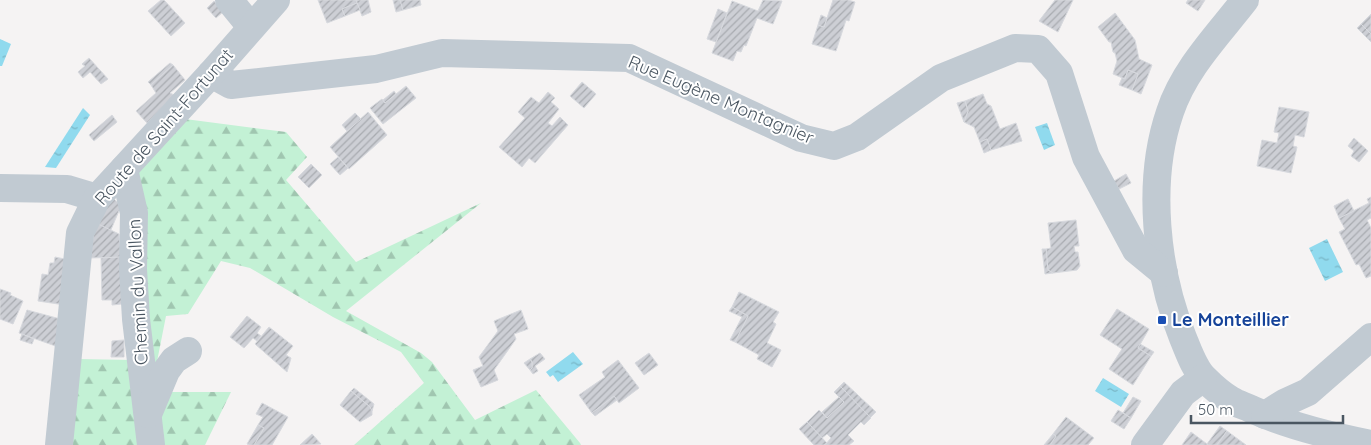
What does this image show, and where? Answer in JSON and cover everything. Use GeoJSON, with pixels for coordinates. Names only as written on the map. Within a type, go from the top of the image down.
{"type":"FeatureCollection","features":[{"type":"Feature","properties":{"kind":"street"},"geometry":{"type":"LineString","coordinates":[[229,0],[251,28]]}},
{"type":"Feature","properties":{"kind":"street","name":"Route de Saint-Fortunat"},"geometry":{"type":"LineString","coordinates":[[59,445],[80,233],[97,198],[276,0]]}},
{"type":"Feature","properties":{"kind":"street"},"geometry":{"type":"LineString","coordinates":[[1246,0],[1203,53],[1182,83],[1170,111],[1162,141],[1158,174],[1157,217],[1164,273],[1170,300],[1191,357],[1204,378],[1231,400],[1264,415],[1322,434],[1371,444]]}},
{"type":"Feature","properties":{"kind":"street","name":"Rue Eugène Montagnier"},"geometry":{"type":"LineString","coordinates":[[211,74],[231,85],[376,69],[442,54],[629,58],[801,138],[834,146],[857,138],[942,78],[1015,48],[1038,49],[1059,73],[1086,157],[1136,250],[1164,273]]}},
{"type":"Feature","properties":{"kind":"street","name":"Chemin du Vallon"},"geometry":{"type":"LineString","coordinates":[[124,169],[134,213],[133,269],[136,319],[151,445]]}},
{"type":"Feature","properties":{"kind":"street"},"geometry":{"type":"LineString","coordinates":[[0,188],[67,189],[97,198]]}},
{"type":"Feature","properties":{"kind":"street"},"geometry":{"type":"LineString","coordinates":[[1264,415],[1284,402],[1308,392],[1371,337]]}},
{"type":"Feature","properties":{"kind":"street"},"geometry":{"type":"LineString","coordinates":[[147,416],[166,371],[174,360],[188,351]]}},
{"type":"Feature","properties":{"kind":"street"},"geometry":{"type":"LineString","coordinates":[[1145,445],[1183,393],[1204,378]]}},
{"type":"Feature","properties":{"kind":"green space"},"geometry":{"type":"Polygon","coordinates":[[[185,119],[286,132],[307,157],[286,180],[356,262],[481,203],[346,311],[421,353],[432,362],[475,420],[536,390],[581,445],[354,445],[424,383],[401,352],[333,317],[250,268],[221,261],[188,314],[166,316],[151,392],[130,173],[185,119]]]}},
{"type":"Feature","properties":{"kind":"green space"},"geometry":{"type":"Polygon","coordinates":[[[78,359],[132,360],[141,445],[68,445],[78,359]]]}},
{"type":"Feature","properties":{"kind":"green space"},"geometry":{"type":"Polygon","coordinates":[[[164,392],[231,392],[205,445],[157,445],[164,392]]]}},
{"type":"Feature","properties":{"kind":"water"},"geometry":{"type":"Polygon","coordinates":[[[0,39],[11,44],[2,66],[0,66],[0,39]]]}},
{"type":"Feature","properties":{"kind":"water"},"geometry":{"type":"Polygon","coordinates":[[[83,108],[90,115],[56,168],[45,167],[83,108]]]}},
{"type":"Feature","properties":{"kind":"water"},"geometry":{"type":"Polygon","coordinates":[[[1047,123],[1055,145],[1044,150],[1035,127],[1047,123]]]}},
{"type":"Feature","properties":{"kind":"water"},"geometry":{"type":"Polygon","coordinates":[[[1327,239],[1343,272],[1325,281],[1309,248],[1327,239]]]}},
{"type":"Feature","properties":{"kind":"water"},"geometry":{"type":"Polygon","coordinates":[[[573,352],[583,364],[558,382],[553,375],[550,377],[546,372],[573,352]]]}},
{"type":"Feature","properties":{"kind":"water"},"geometry":{"type":"Polygon","coordinates":[[[1103,378],[1129,394],[1121,407],[1095,391],[1103,378]]]}},
{"type":"Feature","properties":{"kind":"building"},"geometry":{"type":"Polygon","coordinates":[[[161,0],[164,0],[185,23],[171,36],[148,11],[161,0]]]}},
{"type":"Feature","properties":{"kind":"building"},"geometry":{"type":"Polygon","coordinates":[[[318,0],[356,0],[357,3],[342,9],[345,16],[327,23],[318,0]]]}},
{"type":"Feature","properties":{"kind":"building"},"geometry":{"type":"Polygon","coordinates":[[[356,0],[368,0],[371,12],[362,16],[356,0]]]}},
{"type":"Feature","properties":{"kind":"building"},"geometry":{"type":"Polygon","coordinates":[[[393,0],[400,0],[403,10],[396,12],[393,0]]]}},
{"type":"Feature","properties":{"kind":"building"},"geometry":{"type":"Polygon","coordinates":[[[400,0],[420,0],[421,5],[403,10],[400,0]]]}},
{"type":"Feature","properties":{"kind":"building"},"geometry":{"type":"Polygon","coordinates":[[[763,0],[782,1],[773,24],[757,18],[746,46],[744,45],[741,52],[737,51],[733,61],[712,53],[732,1],[758,11],[763,0]]]}},
{"type":"Feature","properties":{"kind":"building"},"geometry":{"type":"Polygon","coordinates":[[[833,0],[855,2],[849,21],[846,20],[836,51],[812,44],[818,25],[824,27],[833,0]]]}},
{"type":"Feature","properties":{"kind":"building"},"geometry":{"type":"Polygon","coordinates":[[[1055,0],[1073,0],[1058,32],[1039,21],[1055,0]]]}},
{"type":"Feature","properties":{"kind":"building"},"geometry":{"type":"Polygon","coordinates":[[[1188,0],[1205,0],[1198,11],[1186,3],[1188,0]]]}},
{"type":"Feature","properties":{"kind":"building"},"geometry":{"type":"Polygon","coordinates":[[[214,1],[223,12],[216,18],[207,8],[214,1]]]}},
{"type":"Feature","properties":{"kind":"building"},"geometry":{"type":"Polygon","coordinates":[[[357,3],[360,10],[345,16],[342,9],[357,3]]]}},
{"type":"Feature","properties":{"kind":"building"},"geometry":{"type":"Polygon","coordinates":[[[718,9],[727,13],[716,42],[707,39],[718,9]]]}},
{"type":"Feature","properties":{"kind":"building"},"geometry":{"type":"Polygon","coordinates":[[[1115,13],[1135,40],[1139,59],[1152,65],[1141,94],[1132,90],[1138,74],[1128,70],[1125,79],[1113,74],[1117,61],[1115,53],[1113,52],[1111,42],[1109,42],[1098,27],[1115,13]]]}},
{"type":"Feature","properties":{"kind":"building"},"geometry":{"type":"Polygon","coordinates":[[[1371,14],[1371,34],[1361,24],[1371,14]]]}},
{"type":"Feature","properties":{"kind":"building"},"geometry":{"type":"Polygon","coordinates":[[[821,15],[827,18],[824,27],[818,25],[821,15]]]}},
{"type":"Feature","properties":{"kind":"building"},"geometry":{"type":"Polygon","coordinates":[[[1361,24],[1371,34],[1371,42],[1357,28],[1361,24]]]}},
{"type":"Feature","properties":{"kind":"building"},"geometry":{"type":"Polygon","coordinates":[[[89,58],[108,79],[101,84],[90,72],[83,78],[78,72],[85,66],[82,64],[89,58]]]}},
{"type":"Feature","properties":{"kind":"building"},"geometry":{"type":"Polygon","coordinates":[[[170,63],[173,65],[151,85],[148,82],[170,63]]]}},
{"type":"Feature","properties":{"kind":"building"},"geometry":{"type":"Polygon","coordinates":[[[173,65],[185,80],[170,93],[174,95],[147,123],[136,111],[156,93],[151,85],[173,65]]]}},
{"type":"Feature","properties":{"kind":"building"},"geometry":{"type":"Polygon","coordinates":[[[1128,70],[1138,74],[1132,90],[1119,85],[1122,78],[1125,79],[1128,70]]]}},
{"type":"Feature","properties":{"kind":"building"},"geometry":{"type":"Polygon","coordinates":[[[582,82],[596,94],[584,108],[570,96],[582,82]]]}},
{"type":"Feature","properties":{"kind":"building"},"geometry":{"type":"Polygon","coordinates":[[[406,86],[416,98],[383,124],[370,108],[382,99],[385,103],[406,86]]]}},
{"type":"Feature","properties":{"kind":"building"},"geometry":{"type":"Polygon","coordinates":[[[394,91],[396,94],[385,103],[383,100],[394,91]]]}},
{"type":"Feature","properties":{"kind":"building"},"geometry":{"type":"Polygon","coordinates":[[[548,92],[555,98],[551,102],[559,109],[548,123],[552,126],[560,117],[568,125],[535,163],[529,158],[522,167],[499,147],[525,118],[518,112],[531,97],[539,103],[548,92]]]}},
{"type":"Feature","properties":{"kind":"building"},"geometry":{"type":"Polygon","coordinates":[[[983,94],[987,104],[991,106],[1000,129],[1016,123],[1022,141],[991,150],[987,139],[980,142],[974,127],[964,122],[968,111],[965,101],[983,94]]]}},
{"type":"Feature","properties":{"kind":"building"},"geometry":{"type":"Polygon","coordinates":[[[965,101],[968,111],[964,122],[957,103],[965,101]]]}},
{"type":"Feature","properties":{"kind":"building"},"geometry":{"type":"Polygon","coordinates":[[[1279,107],[1309,112],[1304,137],[1295,135],[1293,146],[1297,147],[1291,173],[1257,166],[1262,140],[1277,143],[1279,133],[1274,132],[1279,107]]]}},
{"type":"Feature","properties":{"kind":"building"},"geometry":{"type":"Polygon","coordinates":[[[368,112],[387,135],[349,169],[330,147],[368,112]]]}},
{"type":"Feature","properties":{"kind":"building"},"geometry":{"type":"Polygon","coordinates":[[[355,113],[361,119],[347,131],[342,125],[355,113]]]}},
{"type":"Feature","properties":{"kind":"building"},"geometry":{"type":"Polygon","coordinates":[[[112,115],[117,122],[94,141],[89,135],[112,115]]]}},
{"type":"Feature","properties":{"kind":"building"},"geometry":{"type":"Polygon","coordinates":[[[1354,138],[1368,151],[1359,162],[1351,156],[1354,151],[1348,146],[1354,138]]]}},
{"type":"Feature","properties":{"kind":"building"},"geometry":{"type":"Polygon","coordinates":[[[987,139],[991,150],[984,153],[980,142],[987,139]]]}},
{"type":"Feature","properties":{"kind":"building"},"geometry":{"type":"Polygon","coordinates":[[[338,157],[348,168],[340,175],[330,164],[338,157]]]}},
{"type":"Feature","properties":{"kind":"building"},"geometry":{"type":"Polygon","coordinates":[[[311,164],[322,175],[309,188],[298,177],[311,164]]]}},
{"type":"Feature","properties":{"kind":"building"},"geometry":{"type":"Polygon","coordinates":[[[1126,174],[1131,183],[1119,189],[1114,181],[1126,174]]]}},
{"type":"Feature","properties":{"kind":"building"},"geometry":{"type":"Polygon","coordinates":[[[1371,197],[1371,218],[1367,220],[1371,228],[1371,276],[1366,278],[1359,264],[1356,265],[1339,232],[1345,229],[1339,218],[1369,203],[1367,199],[1371,197]]]}},
{"type":"Feature","properties":{"kind":"building"},"geometry":{"type":"Polygon","coordinates":[[[113,198],[121,206],[110,232],[96,223],[113,198]]]}},
{"type":"Feature","properties":{"kind":"building"},"geometry":{"type":"Polygon","coordinates":[[[1348,199],[1354,211],[1339,218],[1334,206],[1348,199]]]}},
{"type":"Feature","properties":{"kind":"building"},"geometry":{"type":"Polygon","coordinates":[[[1076,220],[1079,246],[1074,246],[1075,252],[1078,252],[1080,266],[1077,270],[1053,273],[1048,270],[1046,249],[1051,248],[1048,223],[1076,220]]]}},
{"type":"Feature","properties":{"kind":"building"},"geometry":{"type":"Polygon","coordinates":[[[96,223],[119,234],[121,257],[89,258],[96,223]]]}},
{"type":"Feature","properties":{"kind":"building"},"geometry":{"type":"Polygon","coordinates":[[[1042,249],[1046,249],[1048,270],[1053,273],[1045,274],[1042,249]]]}},
{"type":"Feature","properties":{"kind":"building"},"geometry":{"type":"Polygon","coordinates":[[[55,257],[69,260],[65,305],[38,301],[42,274],[48,275],[50,263],[54,263],[55,257]]]}},
{"type":"Feature","properties":{"kind":"building"},"geometry":{"type":"Polygon","coordinates":[[[121,257],[122,304],[112,305],[112,300],[102,300],[101,258],[121,257]]]}},
{"type":"Feature","properties":{"kind":"building"},"geometry":{"type":"Polygon","coordinates":[[[0,289],[11,293],[10,295],[23,301],[13,324],[0,319],[0,289]]]}},
{"type":"Feature","properties":{"kind":"building"},"geometry":{"type":"Polygon","coordinates":[[[739,292],[779,312],[773,322],[776,324],[767,343],[781,350],[772,367],[757,359],[759,355],[735,342],[748,316],[732,307],[739,292]]]}},
{"type":"Feature","properties":{"kind":"building"},"geometry":{"type":"Polygon","coordinates":[[[732,307],[748,316],[735,342],[730,340],[742,317],[729,311],[732,307]]]}},
{"type":"Feature","properties":{"kind":"building"},"geometry":{"type":"Polygon","coordinates":[[[1117,309],[1149,329],[1138,348],[1151,356],[1133,385],[1109,369],[1122,349],[1100,335],[1117,309]]]}},
{"type":"Feature","properties":{"kind":"building"},"geometry":{"type":"Polygon","coordinates":[[[27,310],[64,320],[61,348],[19,333],[27,310]]]}},
{"type":"Feature","properties":{"kind":"building"},"geometry":{"type":"Polygon","coordinates":[[[521,310],[528,329],[514,334],[516,339],[494,370],[498,380],[481,387],[473,370],[483,366],[479,357],[498,331],[494,321],[521,310]]]}},
{"type":"Feature","properties":{"kind":"building"},"geometry":{"type":"Polygon","coordinates":[[[247,316],[261,327],[257,333],[261,336],[257,341],[253,338],[244,348],[230,337],[247,316]]]}},
{"type":"Feature","properties":{"kind":"building"},"geometry":{"type":"Polygon","coordinates":[[[269,327],[293,346],[286,355],[291,358],[287,372],[255,344],[269,327]]]}},
{"type":"Feature","properties":{"kind":"building"},"geometry":{"type":"Polygon","coordinates":[[[22,334],[34,339],[32,344],[20,340],[22,334]]]}},
{"type":"Feature","properties":{"kind":"building"},"geometry":{"type":"Polygon","coordinates":[[[124,340],[124,357],[111,357],[112,341],[124,340]]]}},
{"type":"Feature","properties":{"kind":"building"},"geometry":{"type":"Polygon","coordinates":[[[1140,344],[1154,352],[1151,356],[1138,348],[1140,344]]]}},
{"type":"Feature","properties":{"kind":"building"},"geometry":{"type":"Polygon","coordinates":[[[540,353],[545,359],[535,366],[538,371],[533,374],[530,370],[532,362],[530,359],[540,353]]]}},
{"type":"Feature","properties":{"kind":"building"},"geometry":{"type":"Polygon","coordinates":[[[649,353],[658,365],[644,375],[635,363],[649,353]]]}},
{"type":"Feature","properties":{"kind":"building"},"geometry":{"type":"Polygon","coordinates":[[[530,359],[532,368],[530,370],[524,363],[530,359]]]}},
{"type":"Feature","properties":{"kind":"building"},"geometry":{"type":"Polygon","coordinates":[[[618,360],[639,388],[619,403],[614,396],[592,413],[579,395],[605,377],[602,372],[618,360]]]}},
{"type":"Feature","properties":{"kind":"building"},"geometry":{"type":"Polygon","coordinates":[[[844,382],[876,412],[870,418],[840,386],[844,382]]]}},
{"type":"Feature","properties":{"kind":"building"},"geometry":{"type":"Polygon","coordinates":[[[840,386],[871,418],[864,425],[861,422],[848,435],[854,441],[849,445],[825,445],[831,438],[827,434],[822,438],[807,422],[819,410],[827,418],[844,402],[834,392],[840,386]]]}},
{"type":"Feature","properties":{"kind":"building"},"geometry":{"type":"Polygon","coordinates":[[[354,388],[374,404],[372,411],[370,407],[351,391],[354,388]]]}},
{"type":"Feature","properties":{"kind":"building"},"geometry":{"type":"Polygon","coordinates":[[[351,391],[370,407],[372,411],[372,415],[360,422],[340,405],[351,391]]]}},
{"type":"Feature","properties":{"kind":"building"},"geometry":{"type":"Polygon","coordinates":[[[614,396],[617,400],[595,416],[592,413],[614,396]]]}},
{"type":"Feature","properties":{"kind":"building"},"geometry":{"type":"Polygon","coordinates":[[[839,397],[844,402],[827,418],[822,412],[839,397]]]}},
{"type":"Feature","properties":{"kind":"building"},"geometry":{"type":"Polygon","coordinates":[[[1133,397],[1141,401],[1131,418],[1123,413],[1133,397]]]}},
{"type":"Feature","properties":{"kind":"building"},"geometry":{"type":"Polygon","coordinates":[[[262,403],[288,417],[272,445],[254,445],[264,428],[258,425],[263,417],[256,414],[262,403]]]}},
{"type":"Feature","properties":{"kind":"building"},"geometry":{"type":"Polygon","coordinates":[[[1118,410],[1131,418],[1124,429],[1111,421],[1118,410]]]}},
{"type":"Feature","properties":{"kind":"building"},"geometry":{"type":"Polygon","coordinates":[[[1066,417],[1094,438],[1088,445],[1050,445],[1056,436],[1053,434],[1066,417]]]}},
{"type":"Feature","properties":{"kind":"building"},"geometry":{"type":"Polygon","coordinates":[[[807,422],[827,443],[824,445],[814,445],[799,429],[807,422]]]}},
{"type":"Feature","properties":{"kind":"building"},"geometry":{"type":"Polygon","coordinates":[[[258,425],[264,428],[254,445],[247,444],[258,425]]]}},
{"type":"Feature","properties":{"kind":"building"},"geometry":{"type":"Polygon","coordinates":[[[1220,426],[1227,431],[1217,445],[1208,445],[1207,444],[1220,426]]]}},
{"type":"Feature","properties":{"kind":"building"},"geometry":{"type":"Polygon","coordinates":[[[1227,431],[1246,445],[1217,445],[1227,431]]]}},
{"type":"Feature","properties":{"kind":"building"},"geometry":{"type":"Polygon","coordinates":[[[1191,432],[1207,444],[1208,445],[1182,445],[1191,432]]]}},
{"type":"Feature","properties":{"kind":"building"},"geometry":{"type":"Polygon","coordinates":[[[312,434],[321,444],[300,445],[312,434]]]}},
{"type":"Feature","properties":{"kind":"building"},"geometry":{"type":"Polygon","coordinates":[[[1053,434],[1056,436],[1050,445],[1044,445],[1053,434]]]}},
{"type":"Feature","properties":{"kind":"place","name":"Le Monteillier"},"geometry":{"type":"Point","coordinates":[1162,320]}}]}
